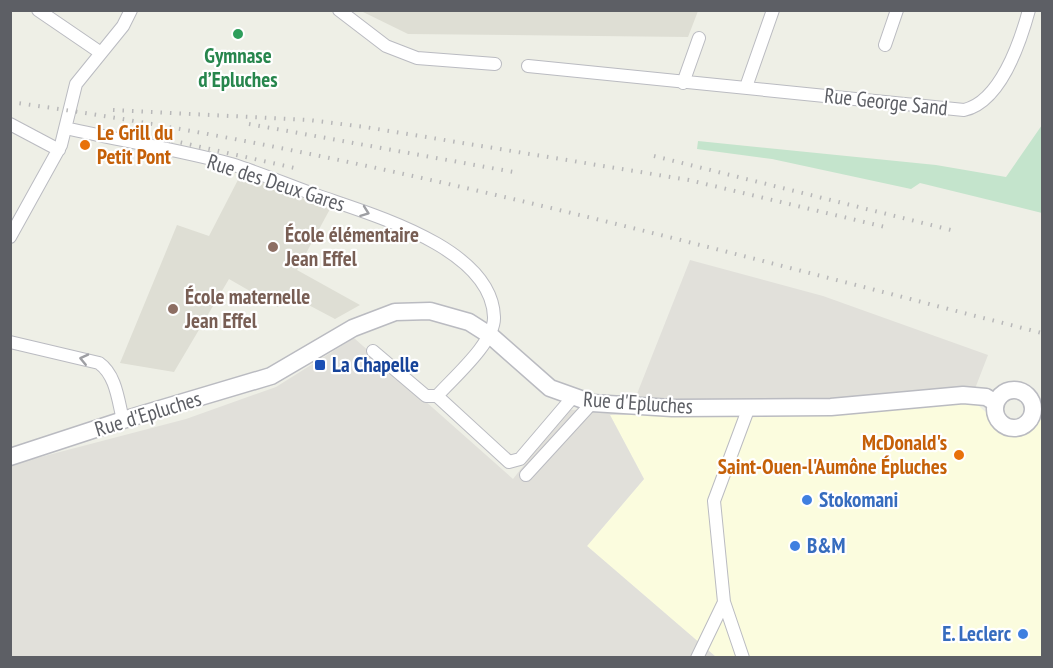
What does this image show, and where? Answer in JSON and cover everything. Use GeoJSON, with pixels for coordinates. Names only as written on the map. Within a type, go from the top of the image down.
{"type":"FeatureCollection","features":[{"type":"Feature","properties":{"kind":"street"},"geometry":{"type":"LineString","coordinates":[[38,10],[101,53]]}},
{"type":"Feature","properties":{"kind":"street"},"geometry":{"type":"LineString","coordinates":[[10,237],[58,150],[66,128],[67,115],[76,84],[131,10]]}},
{"type":"Feature","properties":{"kind":"street"},"geometry":{"type":"LineString","coordinates":[[339,10],[386,46],[417,58],[495,64]]}},
{"type":"Feature","properties":{"kind":"street"},"geometry":{"type":"LineString","coordinates":[[746,87],[773,10]]}},
{"type":"Feature","properties":{"kind":"street"},"geometry":{"type":"LineString","coordinates":[[885,45],[897,10]]}},
{"type":"Feature","properties":{"kind":"street","name":"Rue George Sand"},"geometry":{"type":"LineString","coordinates":[[528,66],[964,110],[977,107],[988,98],[1020,45],[1029,10]]}},
{"type":"Feature","properties":{"kind":"street"},"geometry":{"type":"LineString","coordinates":[[682,83],[699,38]]}},
{"type":"Feature","properties":{"kind":"street"},"geometry":{"type":"LineString","coordinates":[[10,124],[58,150]]}},
{"type":"Feature","properties":{"kind":"street","name":"Rue des Deux Gares"},"geometry":{"type":"LineString","coordinates":[[66,128],[230,164],[389,221],[438,244],[459,258],[490,295],[495,319],[490,336]]}},
{"type":"Feature","properties":{"kind":"street","name":"Rue d'Epluches"},"geometry":{"type":"LineString","coordinates":[[10,457],[123,420],[271,376],[353,328],[395,312],[430,311],[469,322],[490,336],[550,388],[592,403],[662,407],[831,406],[937,396],[986,397],[996,403]]}},
{"type":"Feature","properties":{"kind":"street"},"geometry":{"type":"LineString","coordinates":[[437,396],[490,336]]}},
{"type":"Feature","properties":{"kind":"street"},"geometry":{"type":"LineString","coordinates":[[10,342],[99,363],[106,368],[115,388],[123,420]]}},
{"type":"Feature","properties":{"kind":"street"},"geometry":{"type":"LineString","coordinates":[[373,351],[426,396],[437,396],[509,462],[520,459],[573,398]]}},
{"type":"Feature","properties":{"kind":"street"},"geometry":{"type":"LineString","coordinates":[[1009,390],[1021,392],[1031,400],[1037,413],[1026,424],[1008,428],[998,420],[996,403],[1009,390]]}},
{"type":"Feature","properties":{"kind":"street"},"geometry":{"type":"LineString","coordinates":[[526,475],[592,403]]}},
{"type":"Feature","properties":{"kind":"street"},"geometry":{"type":"LineString","coordinates":[[743,657],[724,602],[714,501],[749,407]]}},
{"type":"Feature","properties":{"kind":"street"},"geometry":{"type":"LineString","coordinates":[[697,657],[724,602]]}},
{"type":"Feature","properties":{"kind":"shaded area"},"geometry":{"type":"Polygon","coordinates":[[[361,11],[698,11],[688,37],[408,34],[361,11]]]}},
{"type":"Feature","properties":{"kind":"shaded area"},"geometry":{"type":"Polygon","coordinates":[[[1042,125],[1042,213],[920,183],[911,189],[772,159],[697,149],[698,141],[936,165],[1006,177],[1042,125]]]}},
{"type":"Feature","properties":{"kind":"shaded area"},"geometry":{"type":"Polygon","coordinates":[[[241,174],[330,209],[297,270],[360,305],[335,319],[286,293],[278,307],[229,279],[174,372],[120,363],[177,225],[209,236],[241,174]]]}},
{"type":"Feature","properties":{"kind":"shaded area"},"geometry":{"type":"Polygon","coordinates":[[[690,260],[823,296],[988,355],[971,399],[813,412],[610,415],[644,479],[587,546],[716,657],[11,657],[10,465],[186,419],[276,387],[354,338],[513,479],[567,410],[631,409],[690,260]]]}},
{"type":"Feature","properties":{"kind":"shaded area"},"geometry":{"type":"Polygon","coordinates":[[[971,399],[1007,431],[1042,419],[1042,657],[716,657],[587,546],[644,479],[610,415],[731,414],[971,399]]]}},
{"type":"Feature","properties":{"kind":"railway"},"geometry":{"type":"LineString","coordinates":[[10,102],[141,122],[400,173],[658,234],[1042,333]]}},
{"type":"Feature","properties":{"kind":"railway"},"geometry":{"type":"LineString","coordinates":[[113,110],[309,120],[365,127],[689,180],[885,227]]}},
{"type":"Feature","properties":{"kind":"railway"},"geometry":{"type":"LineString","coordinates":[[249,124],[519,173]]}},
{"type":"Feature","properties":{"kind":"railway"},"geometry":{"type":"LineString","coordinates":[[125,130],[299,169]]}},
{"type":"Feature","properties":{"kind":"railway"},"geometry":{"type":"LineString","coordinates":[[654,156],[951,230]]}},
{"type":"Feature","properties":{"kind":"place","name":"Gymnase d’Epluches"},"geometry":{"type":"Point","coordinates":[238,34]}},
{"type":"Feature","properties":{"kind":"place","name":"Le Grill du Petit Pont"},"geometry":{"type":"Point","coordinates":[85,145]}},
{"type":"Feature","properties":{"kind":"place","name":"École élémentaire Jean Effel"},"geometry":{"type":"Point","coordinates":[273,247]}},
{"type":"Feature","properties":{"kind":"place","name":"École maternelle Jean Effel"},"geometry":{"type":"Point","coordinates":[173,309]}},
{"type":"Feature","properties":{"kind":"place","name":"La Chapelle"},"geometry":{"type":"Point","coordinates":[320,365]}},
{"type":"Feature","properties":{"kind":"place","name":"McDonald's Saint-Ouen-l'Aumône Épluches"},"geometry":{"type":"Point","coordinates":[959,455]}},
{"type":"Feature","properties":{"kind":"place","name":"Stokomani"},"geometry":{"type":"Point","coordinates":[807,500]}},
{"type":"Feature","properties":{"kind":"place","name":"B&M"},"geometry":{"type":"Point","coordinates":[795,546]}},
{"type":"Feature","properties":{"kind":"place","name":"E. Leclerc"},"geometry":{"type":"Point","coordinates":[1023,634]}}]}
